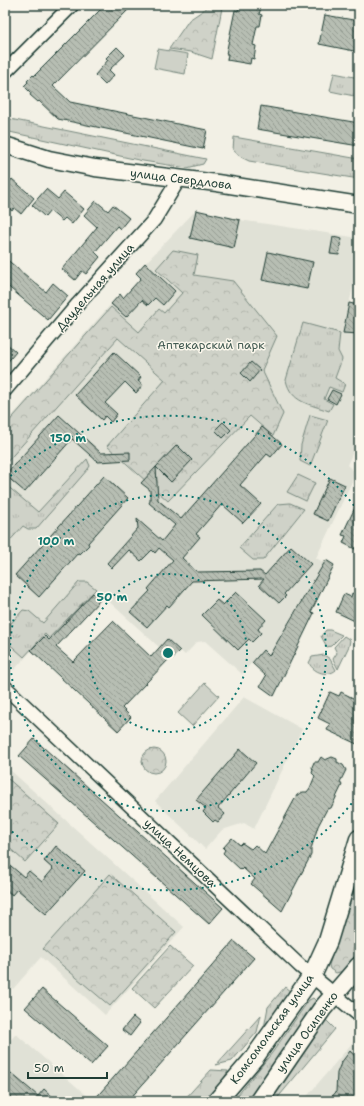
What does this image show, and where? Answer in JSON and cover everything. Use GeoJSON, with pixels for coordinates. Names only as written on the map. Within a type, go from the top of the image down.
{"type":"FeatureCollection","features":[{"type":"Feature","properties":{"kind":"main road","name":"Комсомольская улица"},"geometry":{"type":"LineString","coordinates":[[217,1101],[254,1058],[312,976],[328,941],[359,839]]}},
{"type":"Feature","properties":{"kind":"main road","name":"улица Осипенко"},"geometry":{"type":"LineString","coordinates":[[259,1101],[334,994],[359,966]]}},
{"type":"Feature","properties":{"kind":"street"},"geometry":{"type":"LineString","coordinates":[[5,72],[72,5]]}},
{"type":"Feature","properties":{"kind":"street","name":"улица Свердлова"},"geometry":{"type":"LineString","coordinates":[[5,145],[49,158],[95,168],[225,184],[359,205]]}},
{"type":"Feature","properties":{"kind":"street","name":"Даудельная улица"},"geometry":{"type":"LineString","coordinates":[[5,390],[78,304],[154,220],[179,179]]}},
{"type":"Feature","properties":{"kind":"street","name":"улица Немцова"},"geometry":{"type":"LineString","coordinates":[[5,687],[312,976],[359,1015]]}},
{"type":"Feature","properties":{"kind":"shaded area"},"geometry":{"type":"Polygon","coordinates":[[[196,210],[240,220],[359,238],[359,259],[343,332],[359,334],[359,439],[347,465],[356,473],[316,558],[325,563],[314,583],[312,582],[269,656],[263,650],[242,674],[205,641],[197,642],[185,655],[167,639],[159,647],[104,597],[100,600],[93,593],[49,640],[45,636],[14,670],[5,661],[5,424],[120,294],[123,298],[141,278],[136,273],[196,210]]]}},
{"type":"Feature","properties":{"kind":"shaded area"},"geometry":{"type":"Polygon","coordinates":[[[244,697],[302,729],[254,829],[244,823],[222,830],[205,849],[155,801],[244,697]]]}},
{"type":"Feature","properties":{"kind":"shaded area"},"geometry":{"type":"Polygon","coordinates":[[[9,769],[184,927],[105,1015],[41,957],[13,989],[5,982],[5,773],[9,769]]]}},
{"type":"Feature","properties":{"kind":"shaded area"},"geometry":{"type":"Polygon","coordinates":[[[16,1034],[93,1101],[5,1101],[5,1046],[16,1034]]]}},
{"type":"Feature","properties":{"kind":"shaded area"},"geometry":{"type":"Polygon","coordinates":[[[359,1035],[359,1101],[303,1101],[359,1035]]]}},
{"type":"Feature","properties":{"kind":"green space"},"geometry":{"type":"Polygon","coordinates":[[[211,5],[222,8],[212,59],[191,52],[169,49],[189,20],[211,5]]]}},
{"type":"Feature","properties":{"kind":"green space"},"geometry":{"type":"Polygon","coordinates":[[[158,49],[188,54],[185,74],[154,68],[158,49]]]}},
{"type":"Feature","properties":{"kind":"green space"},"geometry":{"type":"Polygon","coordinates":[[[334,73],[359,78],[359,97],[330,91],[334,73]]]}},
{"type":"Feature","properties":{"kind":"green space"},"geometry":{"type":"Polygon","coordinates":[[[5,118],[206,159],[203,164],[187,168],[143,161],[5,131],[5,118]]]}},
{"type":"Feature","properties":{"kind":"green space"},"geometry":{"type":"Polygon","coordinates":[[[234,137],[359,159],[359,179],[249,161],[241,157],[233,150],[234,137]]]}},
{"type":"Feature","properties":{"kind":"green space","name":"Аптекарский парк"},"geometry":{"type":"Polygon","coordinates":[[[173,250],[198,255],[194,275],[233,281],[277,336],[262,370],[283,414],[273,436],[250,416],[168,501],[107,446],[165,380],[118,338],[5,464],[5,426],[111,307],[139,332],[159,309],[164,313],[182,293],[156,269],[173,250]]]}},
{"type":"Feature","properties":{"kind":"green space"},"geometry":{"type":"Polygon","coordinates":[[[303,323],[340,333],[338,351],[342,359],[335,378],[345,384],[342,392],[329,387],[324,399],[333,404],[329,411],[302,402],[292,394],[286,380],[303,323]]]}},
{"type":"Feature","properties":{"kind":"green space"},"geometry":{"type":"Polygon","coordinates":[[[310,415],[328,420],[310,466],[300,461],[301,445],[310,415]]]}},
{"type":"Feature","properties":{"kind":"green space"},"geometry":{"type":"Polygon","coordinates":[[[87,459],[90,466],[88,469],[36,529],[28,529],[23,526],[5,546],[5,484],[38,512],[87,459]]]}},
{"type":"Feature","properties":{"kind":"green space"},"geometry":{"type":"Polygon","coordinates":[[[298,475],[315,483],[306,501],[287,492],[298,475]]]}},
{"type":"Feature","properties":{"kind":"green space"},"geometry":{"type":"Polygon","coordinates":[[[290,503],[304,509],[263,560],[253,560],[239,548],[278,504],[290,503]]]}},
{"type":"Feature","properties":{"kind":"green space"},"geometry":{"type":"Polygon","coordinates":[[[79,582],[87,582],[96,589],[49,638],[45,634],[24,657],[5,640],[5,630],[23,610],[29,611],[43,623],[79,582]]]}},
{"type":"Feature","properties":{"kind":"green space"},"geometry":{"type":"Polygon","coordinates":[[[326,630],[342,635],[331,646],[327,647],[321,636],[326,630]]]}},
{"type":"Feature","properties":{"kind":"green space"},"geometry":{"type":"Polygon","coordinates":[[[344,636],[350,640],[349,646],[338,669],[333,659],[337,653],[334,647],[344,636]]]}},
{"type":"Feature","properties":{"kind":"green space"},"geometry":{"type":"Polygon","coordinates":[[[324,655],[330,659],[336,670],[333,672],[321,673],[314,669],[309,663],[312,657],[324,655]]]}},
{"type":"Feature","properties":{"kind":"green space"},"geometry":{"type":"Polygon","coordinates":[[[205,683],[219,696],[192,726],[178,713],[205,683]]]}},
{"type":"Feature","properties":{"kind":"green space"},"geometry":{"type":"Polygon","coordinates":[[[154,749],[163,752],[166,761],[163,770],[154,773],[145,770],[142,761],[145,752],[154,749]]]}},
{"type":"Feature","properties":{"kind":"green space"},"geometry":{"type":"Polygon","coordinates":[[[5,776],[59,824],[25,862],[5,844],[5,776]]]}},
{"type":"Feature","properties":{"kind":"green space"},"geometry":{"type":"Polygon","coordinates":[[[110,874],[176,932],[110,1006],[43,949],[110,874]]]}},
{"type":"Feature","properties":{"kind":"green space"},"geometry":{"type":"Polygon","coordinates":[[[359,876],[359,952],[343,971],[336,973],[330,969],[329,965],[359,876]]]}},
{"type":"Feature","properties":{"kind":"green space"},"geometry":{"type":"Polygon","coordinates":[[[170,946],[193,966],[154,1008],[132,988],[170,946]]]}},
{"type":"Feature","properties":{"kind":"green space"},"geometry":{"type":"Polygon","coordinates":[[[285,987],[292,993],[264,1028],[268,1007],[285,987]]]}},
{"type":"Feature","properties":{"kind":"green space"},"geometry":{"type":"Polygon","coordinates":[[[313,998],[316,1001],[316,1005],[250,1101],[233,1101],[272,1053],[309,1000],[313,998]]]}},
{"type":"Feature","properties":{"kind":"green space"},"geometry":{"type":"Polygon","coordinates":[[[261,1015],[257,1032],[232,1061],[216,1065],[261,1015]]]}},
{"type":"Feature","properties":{"kind":"green space"},"geometry":{"type":"Polygon","coordinates":[[[325,1019],[335,1029],[275,1101],[269,1101],[325,1019]]]}},
{"type":"Feature","properties":{"kind":"green space"},"geometry":{"type":"Polygon","coordinates":[[[211,1070],[228,1071],[217,1092],[209,1101],[183,1101],[211,1070]]]}},
{"type":"Feature","properties":{"kind":"building"},"geometry":{"type":"Polygon","coordinates":[[[105,5],[125,5],[129,9],[53,86],[70,102],[207,130],[203,149],[58,119],[39,101],[38,102],[30,95],[31,93],[24,86],[28,82],[27,81],[33,75],[34,76],[105,5]]]}},
{"type":"Feature","properties":{"kind":"building"},"geometry":{"type":"Polygon","coordinates":[[[239,5],[261,8],[259,14],[262,15],[260,26],[257,26],[253,45],[256,46],[254,59],[251,58],[250,64],[227,60],[228,54],[226,54],[235,10],[238,11],[239,5]]]}},
{"type":"Feature","properties":{"kind":"building"},"geometry":{"type":"Polygon","coordinates":[[[325,15],[359,21],[359,52],[319,44],[325,15]]]}},
{"type":"Feature","properties":{"kind":"building"},"geometry":{"type":"Polygon","coordinates":[[[117,47],[125,55],[109,70],[114,75],[105,85],[95,75],[108,60],[106,58],[117,47]]]}},
{"type":"Feature","properties":{"kind":"building"},"geometry":{"type":"Polygon","coordinates":[[[261,106],[359,123],[359,146],[257,129],[261,106]]]}},
{"type":"Feature","properties":{"kind":"building"},"geometry":{"type":"Polygon","coordinates":[[[12,179],[34,198],[21,214],[14,208],[12,211],[5,205],[5,187],[12,179]]]}},
{"type":"Feature","properties":{"kind":"building"},"geometry":{"type":"Polygon","coordinates":[[[46,189],[58,199],[64,192],[84,209],[72,224],[65,218],[62,221],[50,211],[45,217],[32,205],[46,189]]]}},
{"type":"Feature","properties":{"kind":"building"},"geometry":{"type":"Polygon","coordinates":[[[96,201],[108,211],[113,205],[129,218],[120,229],[117,226],[95,252],[100,257],[86,274],[82,271],[75,280],[62,269],[97,227],[84,215],[96,201]]]}},
{"type":"Feature","properties":{"kind":"building"},"geometry":{"type":"Polygon","coordinates":[[[196,210],[240,220],[234,248],[190,238],[196,210]]]}},
{"type":"Feature","properties":{"kind":"building"},"geometry":{"type":"Polygon","coordinates":[[[333,237],[342,239],[339,255],[330,254],[333,237]]]}},
{"type":"Feature","properties":{"kind":"building"},"geometry":{"type":"Polygon","coordinates":[[[268,252],[313,262],[307,289],[262,280],[268,252]]]}},
{"type":"Feature","properties":{"kind":"building"},"geometry":{"type":"Polygon","coordinates":[[[5,258],[46,292],[53,283],[68,296],[48,320],[5,284],[5,258]]]}},
{"type":"Feature","properties":{"kind":"building"},"geometry":{"type":"Polygon","coordinates":[[[145,263],[175,291],[163,305],[155,298],[148,305],[142,300],[126,317],[111,304],[120,294],[123,298],[141,278],[136,273],[145,263]]]}},
{"type":"Feature","properties":{"kind":"building"},"geometry":{"type":"Polygon","coordinates":[[[349,303],[359,305],[359,334],[343,333],[349,303]]]}},
{"type":"Feature","properties":{"kind":"building"},"geometry":{"type":"Polygon","coordinates":[[[5,342],[16,352],[5,365],[5,342]]]}},
{"type":"Feature","properties":{"kind":"building"},"geometry":{"type":"Polygon","coordinates":[[[114,352],[141,377],[138,381],[143,385],[136,393],[125,382],[105,403],[117,414],[111,422],[105,416],[102,420],[75,395],[114,352]]]}},
{"type":"Feature","properties":{"kind":"building"},"geometry":{"type":"Polygon","coordinates":[[[251,362],[260,370],[250,382],[241,373],[251,362]]]}},
{"type":"Feature","properties":{"kind":"building"},"geometry":{"type":"Polygon","coordinates":[[[332,390],[341,394],[336,404],[327,399],[332,390]]]}},
{"type":"Feature","properties":{"kind":"building"},"geometry":{"type":"Polygon","coordinates":[[[59,415],[101,453],[130,452],[130,460],[98,462],[72,439],[25,492],[5,475],[59,415]]]}},
{"type":"Feature","properties":{"kind":"building"},"geometry":{"type":"Polygon","coordinates":[[[223,422],[231,430],[223,438],[215,430],[223,422]]]}},
{"type":"Feature","properties":{"kind":"building"},"geometry":{"type":"Polygon","coordinates":[[[262,427],[282,444],[271,457],[267,454],[240,485],[261,504],[243,523],[222,504],[196,534],[200,537],[182,558],[197,572],[260,571],[265,575],[291,546],[311,564],[284,594],[286,596],[279,603],[259,585],[264,579],[192,581],[169,607],[167,605],[147,627],[130,612],[150,591],[148,589],[173,560],[159,548],[155,553],[152,550],[141,561],[129,550],[112,568],[107,563],[138,528],[137,519],[162,541],[175,525],[149,503],[150,490],[141,483],[156,467],[158,500],[181,519],[262,427]]]}},
{"type":"Feature","properties":{"kind":"building"},"geometry":{"type":"Polygon","coordinates":[[[177,445],[192,460],[171,482],[156,467],[177,445]]]}},
{"type":"Feature","properties":{"kind":"building"},"geometry":{"type":"Polygon","coordinates":[[[104,476],[128,498],[88,543],[89,545],[80,554],[78,553],[39,597],[15,575],[104,476]]]}},
{"type":"Feature","properties":{"kind":"building"},"geometry":{"type":"Polygon","coordinates":[[[330,478],[345,485],[328,521],[313,514],[330,478]]]}},
{"type":"Feature","properties":{"kind":"building"},"geometry":{"type":"Polygon","coordinates":[[[359,499],[359,551],[343,543],[346,536],[342,535],[359,499]]]}},
{"type":"Feature","properties":{"kind":"building"},"geometry":{"type":"Polygon","coordinates":[[[326,560],[334,565],[311,612],[314,613],[274,696],[260,686],[266,676],[252,663],[263,650],[269,656],[326,560]]]}},
{"type":"Feature","properties":{"kind":"building"},"geometry":{"type":"Polygon","coordinates":[[[236,592],[266,620],[258,629],[261,633],[252,642],[249,639],[238,650],[202,615],[217,600],[223,605],[236,592]]]}},
{"type":"Feature","properties":{"kind":"building"},"geometry":{"type":"Polygon","coordinates":[[[93,593],[100,600],[56,647],[73,662],[113,621],[151,657],[167,639],[180,651],[172,659],[170,658],[122,708],[131,717],[118,731],[31,650],[45,636],[49,640],[93,593]]]}},
{"type":"Feature","properties":{"kind":"building"},"geometry":{"type":"Polygon","coordinates":[[[352,593],[359,596],[359,623],[336,612],[344,594],[351,597],[352,593]]]}},
{"type":"Feature","properties":{"kind":"building"},"geometry":{"type":"Polygon","coordinates":[[[330,692],[339,696],[341,692],[359,701],[359,745],[327,730],[330,724],[318,718],[330,692]]]}},
{"type":"Feature","properties":{"kind":"building"},"geometry":{"type":"Polygon","coordinates":[[[34,739],[223,908],[209,924],[19,756],[34,739]]]}},
{"type":"Feature","properties":{"kind":"building"},"geometry":{"type":"Polygon","coordinates":[[[240,749],[256,763],[218,808],[225,814],[218,822],[215,820],[213,822],[203,812],[206,808],[196,800],[240,749]]]}},
{"type":"Feature","properties":{"kind":"building"},"geometry":{"type":"Polygon","coordinates":[[[321,757],[325,760],[332,757],[337,759],[337,762],[343,765],[346,770],[340,782],[342,785],[331,808],[327,809],[318,826],[311,849],[311,855],[282,911],[251,884],[255,879],[243,868],[241,870],[223,853],[225,850],[223,848],[232,838],[240,845],[242,843],[251,849],[255,845],[265,854],[297,795],[307,792],[310,788],[315,776],[312,773],[312,767],[314,762],[318,762],[321,757]]]}},
{"type":"Feature","properties":{"kind":"building"},"geometry":{"type":"Polygon","coordinates":[[[56,846],[85,871],[46,914],[17,889],[12,895],[5,889],[5,861],[24,877],[29,871],[42,882],[53,869],[44,861],[56,846]]]}},
{"type":"Feature","properties":{"kind":"building"},"geometry":{"type":"Polygon","coordinates":[[[234,941],[254,958],[128,1101],[93,1101],[234,941]]]}},
{"type":"Feature","properties":{"kind":"building"},"geometry":{"type":"Polygon","coordinates":[[[42,989],[108,1046],[91,1065],[25,1008],[42,989]]]}},
{"type":"Feature","properties":{"kind":"building"},"geometry":{"type":"Polygon","coordinates":[[[133,1017],[140,1023],[130,1036],[122,1030],[133,1017]]]}},
{"type":"Feature","properties":{"kind":"building"},"geometry":{"type":"Polygon","coordinates":[[[350,1051],[359,1059],[359,1101],[328,1101],[336,1092],[337,1073],[341,1063],[350,1051]]]}},
{"type":"Feature","properties":{"kind":"building"},"geometry":{"type":"Polygon","coordinates":[[[5,1068],[38,1096],[44,1089],[57,1101],[5,1101],[5,1068]]]}}]}
